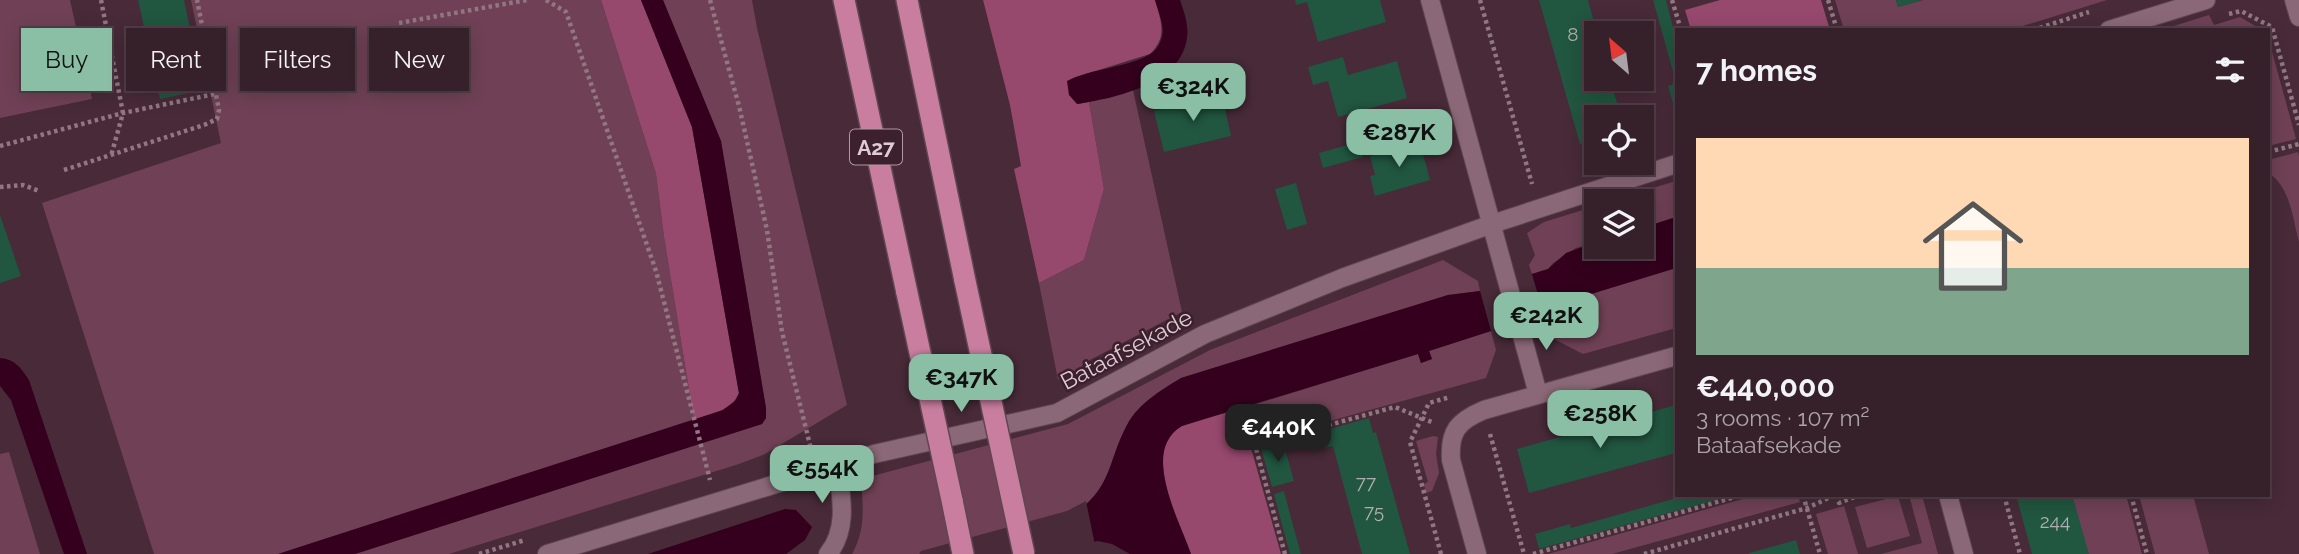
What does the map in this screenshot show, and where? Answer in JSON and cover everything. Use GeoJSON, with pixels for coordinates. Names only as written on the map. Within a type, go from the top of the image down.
{"type":"FeatureCollection","features":[{"type":"Feature","properties":{"kind":"highway","name":"A27"},"geometry":{"type":"LineString","coordinates":[[844,0],[963,554]]}},
{"type":"Feature","properties":{"kind":"highway","name":"A27"},"geometry":{"type":"LineString","coordinates":[[906,0],[1024,554]]}},
{"type":"Feature","properties":{"kind":"street"},"geometry":{"type":"LineString","coordinates":[[1430,0],[1538,394]]}},
{"type":"Feature","properties":{"kind":"street"},"geometry":{"type":"LineString","coordinates":[[2115,28],[2206,0]]}},
{"type":"Feature","properties":{"kind":"street"},"geometry":{"type":"LineString","coordinates":[[2294,0],[2299,17]]}},
{"type":"Feature","properties":{"kind":"street","name":"Bataafsekade"},"geometry":{"type":"LineString","coordinates":[[547,554],[837,464],[1057,413],[1205,334],[1342,278],[1492,224],[1675,164]]}},
{"type":"Feature","properties":{"kind":"street"},"geometry":{"type":"LineString","coordinates":[[1476,554],[1451,460],[1450,446],[1454,431],[1466,418],[1538,394],[1675,356]]}},
{"type":"Feature","properties":{"kind":"street"},"geometry":{"type":"LineString","coordinates":[[828,554],[836,543],[842,524],[837,464]]}},
{"type":"Feature","properties":{"kind":"street"},"geometry":{"type":"LineString","coordinates":[[1949,497],[1964,554]]}},
{"type":"Feature","properties":{"kind":"path"},"geometry":{"type":"LineString","coordinates":[[101,0],[123,113],[111,156]]}},
{"type":"Feature","properties":{"kind":"path"},"geometry":{"type":"LineString","coordinates":[[64,170],[218,119],[219,110],[197,0]]}},
{"type":"Feature","properties":{"kind":"path"},"geometry":{"type":"LineString","coordinates":[[399,23],[527,0]]}},
{"type":"Feature","properties":{"kind":"path"},"geometry":{"type":"LineString","coordinates":[[546,0],[566,12],[656,271],[690,399],[690,413],[710,482]]}},
{"type":"Feature","properties":{"kind":"path"},"geometry":{"type":"LineString","coordinates":[[710,0],[739,106],[767,230],[782,332],[817,470]]}},
{"type":"Feature","properties":{"kind":"path"},"geometry":{"type":"LineString","coordinates":[[1480,0],[1539,208]]}},
{"type":"Feature","properties":{"kind":"path"},"geometry":{"type":"LineString","coordinates":[[1680,28],[1672,1],[1682,0]]}},
{"type":"Feature","properties":{"kind":"path"},"geometry":{"type":"LineString","coordinates":[[1828,0],[1836,28]]}},
{"type":"Feature","properties":{"kind":"path"},"geometry":{"type":"LineString","coordinates":[[2040,28],[2093,11]]}},
{"type":"Feature","properties":{"kind":"path"},"geometry":{"type":"LineString","coordinates":[[2228,14],[2241,11],[2272,27],[2299,125]]}},
{"type":"Feature","properties":{"kind":"path"},"geometry":{"type":"LineString","coordinates":[[0,146],[123,113],[215,94]]}},
{"type":"Feature","properties":{"kind":"path"},"geometry":{"type":"LineString","coordinates":[[2270,151],[2299,144]]}},
{"type":"Feature","properties":{"kind":"path"},"geometry":{"type":"LineString","coordinates":[[0,187],[23,185],[39,191]]}},
{"type":"Feature","properties":{"kind":"path"},"geometry":{"type":"LineString","coordinates":[[1285,554],[1255,445],[1395,407],[1454,431]]}},
{"type":"Feature","properties":{"kind":"path"},"geometry":{"type":"LineString","coordinates":[[1489,432],[1524,554]]}},
{"type":"Feature","properties":{"kind":"path"},"geometry":{"type":"LineString","coordinates":[[1533,554],[1735,497]]}},
{"type":"Feature","properties":{"kind":"path"},"geometry":{"type":"LineString","coordinates":[[1804,497],[1820,554]]}},
{"type":"Feature","properties":{"kind":"path"},"geometry":{"type":"LineString","coordinates":[[1644,554],[1807,508],[1832,497]]}},
{"type":"Feature","properties":{"kind":"path"},"geometry":{"type":"LineString","coordinates":[[1837,497],[1839,503],[1855,497]]}},
{"type":"Feature","properties":{"kind":"path"},"geometry":{"type":"LineString","coordinates":[[2005,497],[2020,554]]}},
{"type":"Feature","properties":{"kind":"path"},"geometry":{"type":"LineString","coordinates":[[2132,497],[2147,554]]}},
{"type":"Feature","properties":{"kind":"shaded area"},"geometry":{"type":"Polygon","coordinates":[[[0,0],[70,0],[76,28],[21,28],[21,91],[90,91],[92,99],[0,118],[0,0]]]}},
{"type":"Feature","properties":{"kind":"shaded area"},"geometry":{"type":"Polygon","coordinates":[[[191,0],[601,0],[656,174],[694,420],[278,554],[154,554],[42,203],[221,143],[210,91],[226,91],[226,28],[197,28],[191,0]]]}},
{"type":"Feature","properties":{"kind":"shaded area"},"geometry":{"type":"Polygon","coordinates":[[[601,0],[641,0],[692,127],[739,394],[726,408],[694,420],[656,174],[601,0]]]}},
{"type":"Feature","properties":{"kind":"shaded area"},"geometry":{"type":"Polygon","coordinates":[[[641,0],[663,0],[721,141],[766,418],[762,424],[355,554],[278,554],[723,410],[735,401],[739,393],[692,127],[641,0]]]}},
{"type":"Feature","properties":{"kind":"shaded area"},"geometry":{"type":"Polygon","coordinates":[[[663,0],[752,0],[847,405],[765,454],[739,464],[449,554],[355,554],[762,424],[766,418],[721,141],[663,0]]]}},
{"type":"Feature","properties":{"kind":"shaded area"},"geometry":{"type":"Polygon","coordinates":[[[983,0],[1155,0],[1161,22],[1159,41],[1150,54],[1073,78],[1077,104],[1089,102],[1104,189],[1084,260],[1039,283],[1014,169],[1021,166],[1010,105],[983,0]]]}},
{"type":"Feature","properties":{"kind":"shaded area"},"geometry":{"type":"Polygon","coordinates":[[[1155,0],[1180,0],[1184,14],[1187,38],[1182,54],[1173,67],[1160,78],[1127,93],[1077,104],[1069,95],[1067,81],[1141,59],[1156,49],[1163,33],[1155,0]]]}},
{"type":"Feature","properties":{"kind":"shaded area"},"geometry":{"type":"Polygon","coordinates":[[[1720,0],[1821,0],[1829,28],[1690,28],[1685,10],[1720,0]]]}},
{"type":"Feature","properties":{"kind":"shaded area"},"geometry":{"type":"Polygon","coordinates":[[[1835,0],[1896,0],[1898,7],[1923,0],[2107,0],[2016,28],[1843,28],[1835,0]]]}},
{"type":"Feature","properties":{"kind":"shaded area"},"geometry":{"type":"Polygon","coordinates":[[[2209,15],[2214,25],[2240,17],[2259,28],[2167,28],[2209,15]]]}},
{"type":"Feature","properties":{"kind":"shaded area"},"geometry":{"type":"Polygon","coordinates":[[[2270,44],[2296,139],[2270,146],[2270,44]]]}},
{"type":"Feature","properties":{"kind":"shaded area"},"geometry":{"type":"Polygon","coordinates":[[[1133,90],[1182,312],[1084,363],[1058,380],[1039,283],[1084,260],[1104,189],[1089,102],[1133,90]]]}},
{"type":"Feature","properties":{"kind":"shaded area"},"geometry":{"type":"Polygon","coordinates":[[[2298,152],[2299,242],[2286,194],[2270,175],[2270,159],[2298,152]]]}},
{"type":"Feature","properties":{"kind":"shaded area"},"geometry":{"type":"Polygon","coordinates":[[[1675,181],[1675,217],[1654,224],[1654,189],[1650,189],[1675,181]]]}},
{"type":"Feature","properties":{"kind":"shaded area"},"geometry":{"type":"Polygon","coordinates":[[[1584,210],[1584,246],[1576,248],[1548,269],[1532,274],[1529,265],[1535,255],[1527,233],[1544,222],[1584,210]]]}},
{"type":"Feature","properties":{"kind":"shaded area"},"geometry":{"type":"Polygon","coordinates":[[[1675,217],[1675,268],[1542,309],[1532,274],[1548,269],[1566,253],[1584,246],[1584,259],[1654,259],[1654,224],[1675,217]]]}},
{"type":"Feature","properties":{"kind":"shaded area"},"geometry":{"type":"Polygon","coordinates":[[[1443,260],[1478,281],[1480,291],[1448,295],[1181,378],[1158,393],[1132,417],[1104,481],[1090,501],[1079,510],[922,554],[852,554],[862,526],[861,479],[1068,424],[1210,350],[1443,260]]]}},
{"type":"Feature","properties":{"kind":"shaded area"},"geometry":{"type":"Polygon","coordinates":[[[1675,268],[1675,328],[1583,354],[1550,337],[1542,309],[1675,268]]]}},
{"type":"Feature","properties":{"kind":"shaded area"},"geometry":{"type":"Polygon","coordinates":[[[1480,291],[1491,331],[1429,351],[1432,359],[1421,363],[1418,354],[1182,426],[1170,437],[1164,452],[1163,468],[1172,505],[1191,554],[1130,554],[1112,544],[1098,541],[1042,554],[922,554],[1079,510],[1090,501],[1104,481],[1132,417],[1151,398],[1181,378],[1448,295],[1480,291]]]}},
{"type":"Feature","properties":{"kind":"shaded area"},"geometry":{"type":"Polygon","coordinates":[[[1491,331],[1496,350],[1486,378],[1250,443],[1240,409],[1418,354],[1421,363],[1432,359],[1429,351],[1491,331]]]}},
{"type":"Feature","properties":{"kind":"shaded area"},"geometry":{"type":"Polygon","coordinates":[[[0,358],[14,362],[29,380],[87,554],[64,554],[11,400],[0,386],[0,358]]]}},
{"type":"Feature","properties":{"kind":"shaded area"},"geometry":{"type":"Polygon","coordinates":[[[1240,409],[1281,554],[1191,554],[1164,474],[1166,442],[1180,427],[1240,409]]]}},
{"type":"Feature","properties":{"kind":"shaded area"},"geometry":{"type":"Polygon","coordinates":[[[1438,437],[1436,454],[1439,473],[1432,491],[1426,493],[1424,484],[1428,482],[1416,441],[1438,437]]]}},
{"type":"Feature","properties":{"kind":"shaded area"},"geometry":{"type":"Polygon","coordinates":[[[9,452],[40,554],[0,554],[0,454],[9,452]]]}},
{"type":"Feature","properties":{"kind":"shaded area"},"geometry":{"type":"Polygon","coordinates":[[[1750,497],[1799,497],[1800,502],[1612,554],[1548,554],[1750,497]]]}},
{"type":"Feature","properties":{"kind":"shaded area"},"geometry":{"type":"Polygon","coordinates":[[[1898,497],[1910,536],[1867,548],[1855,507],[1898,497]]]}},
{"type":"Feature","properties":{"kind":"shaded area"},"geometry":{"type":"Polygon","coordinates":[[[1910,497],[1923,497],[1938,554],[1881,554],[1922,543],[1910,497]]]}},
{"type":"Feature","properties":{"kind":"shaded area"},"geometry":{"type":"Polygon","coordinates":[[[2073,497],[2127,497],[2142,554],[2088,554],[2073,497]]]}},
{"type":"Feature","properties":{"kind":"shaded area"},"geometry":{"type":"Polygon","coordinates":[[[2140,497],[2194,497],[2209,554],[2155,554],[2140,497]]]}},
{"type":"Feature","properties":{"kind":"shaded area"},"geometry":{"type":"Polygon","coordinates":[[[1844,506],[1858,554],[1828,554],[1816,514],[1844,506]]]}},
{"type":"Feature","properties":{"kind":"shaded area"},"geometry":{"type":"Polygon","coordinates":[[[785,509],[796,510],[812,527],[805,540],[786,554],[648,554],[785,509]]]}},
{"type":"Feature","properties":{"kind":"pier"},"geometry":{"type":"Polygon","coordinates":[[[1086,501],[1095,545],[1057,554],[919,554],[921,551],[1067,511],[1086,501]]]}},
{"type":"Feature","properties":{"kind":"building"},"geometry":{"type":"Polygon","coordinates":[[[138,0],[184,0],[190,28],[144,28],[138,0]]]}},
{"type":"Feature","properties":{"kind":"building"},"geometry":{"type":"Polygon","coordinates":[[[1295,0],[1380,0],[1386,22],[1318,42],[1307,2],[1296,5],[1295,0]]]}},
{"type":"Feature","properties":{"kind":"building"},"geometry":{"type":"Polygon","coordinates":[[[1539,0],[1588,0],[1594,21],[1584,21],[1584,91],[1613,91],[1618,105],[1584,105],[1584,143],[1580,144],[1539,0]]]}},
{"type":"Feature","properties":{"kind":"building"},"geometry":{"type":"Polygon","coordinates":[[[1653,0],[1666,0],[1675,36],[1675,78],[1653,0]]]}},
{"type":"Feature","properties":{"kind":"building"},"geometry":{"type":"Polygon","coordinates":[[[1896,0],[1919,0],[1919,1],[1898,7],[1896,0]]]}},
{"type":"Feature","properties":{"kind":"building"},"geometry":{"type":"Polygon","coordinates":[[[1343,57],[1348,75],[1397,61],[1407,98],[1338,117],[1328,81],[1313,85],[1308,67],[1343,57]]]}},
{"type":"Feature","properties":{"kind":"building"},"geometry":{"type":"Polygon","coordinates":[[[1675,83],[1675,110],[1668,86],[1675,83]]]}},
{"type":"Feature","properties":{"kind":"building"},"geometry":{"type":"Polygon","coordinates":[[[158,91],[198,91],[160,99],[158,91]]]}},
{"type":"Feature","properties":{"kind":"building"},"geometry":{"type":"Polygon","coordinates":[[[1222,95],[1231,136],[1164,152],[1154,111],[1222,95]]]}},
{"type":"Feature","properties":{"kind":"building"},"geometry":{"type":"Polygon","coordinates":[[[1358,142],[1363,157],[1323,168],[1319,153],[1358,142]]]}},
{"type":"Feature","properties":{"kind":"building"},"geometry":{"type":"Polygon","coordinates":[[[1420,143],[1430,180],[1375,196],[1370,176],[1375,175],[1370,156],[1420,143]]]}},
{"type":"Feature","properties":{"kind":"building"},"geometry":{"type":"Polygon","coordinates":[[[1296,183],[1307,224],[1287,230],[1275,189],[1296,183]]]}},
{"type":"Feature","properties":{"kind":"building"},"geometry":{"type":"Polygon","coordinates":[[[0,215],[21,276],[0,283],[0,215]]]}},
{"type":"Feature","properties":{"kind":"building"},"geometry":{"type":"Polygon","coordinates":[[[1675,405],[1675,453],[1529,493],[1517,449],[1675,405]]]}},
{"type":"Feature","properties":{"kind":"building"},"geometry":{"type":"Polygon","coordinates":[[[1369,418],[1373,433],[1376,432],[1410,554],[1362,554],[1333,446],[1324,448],[1319,432],[1369,418]]]}},
{"type":"Feature","properties":{"kind":"building"},"geometry":{"type":"Polygon","coordinates":[[[1283,442],[1294,481],[1272,487],[1261,448],[1283,442]]]}},
{"type":"Feature","properties":{"kind":"building"},"geometry":{"type":"Polygon","coordinates":[[[1284,491],[1301,554],[1290,554],[1281,521],[1274,494],[1284,491]]]}},
{"type":"Feature","properties":{"kind":"building"},"geometry":{"type":"Polygon","coordinates":[[[1680,497],[1726,497],[1539,549],[1535,534],[1570,524],[1571,528],[1680,497]]]}},
{"type":"Feature","properties":{"kind":"building"},"geometry":{"type":"Polygon","coordinates":[[[2017,497],[2073,497],[2089,554],[2032,554],[2017,497]]]}},
{"type":"Feature","properties":{"kind":"building"},"geometry":{"type":"Polygon","coordinates":[[[1796,540],[1800,554],[1749,554],[1749,553],[1796,540]]]}}]}
